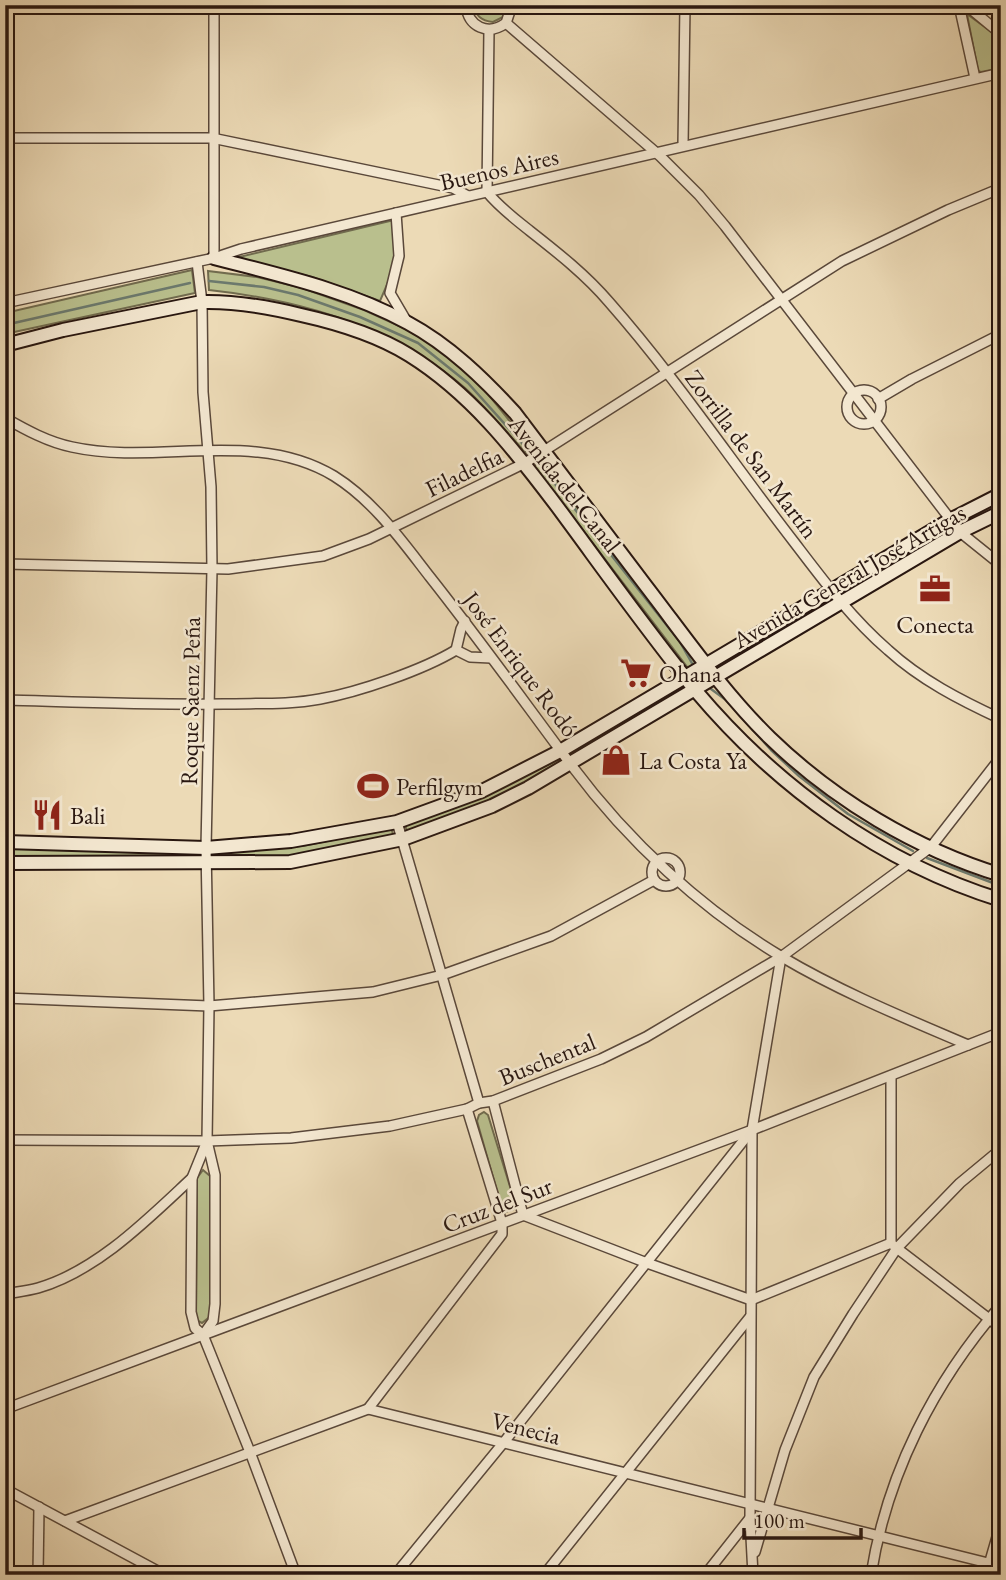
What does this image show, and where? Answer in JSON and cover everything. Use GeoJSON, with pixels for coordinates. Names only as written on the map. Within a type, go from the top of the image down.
{"type":"FeatureCollection","features":[{"type":"Feature","properties":{"kind":"street"},"geometry":{"type":"LineString","coordinates":[[214,5],[214,258]]}},
{"type":"Feature","properties":{"kind":"street"},"geometry":{"type":"LineString","coordinates":[[386,5],[466,6],[470,20],[482,29],[489,30],[506,23],[512,5],[688,6],[684,145]]}},
{"type":"Feature","properties":{"kind":"street"},"geometry":{"type":"LineString","coordinates":[[959,5],[975,78]]}},
{"type":"Feature","properties":{"kind":"street"},"geometry":{"type":"LineString","coordinates":[[966,5],[1001,34]]}},
{"type":"Feature","properties":{"kind":"street"},"geometry":{"type":"LineString","coordinates":[[506,23],[699,195],[726,226],[960,533],[1001,565]]}},
{"type":"Feature","properties":{"kind":"street"},"geometry":{"type":"LineString","coordinates":[[487,192],[489,30]]}},
{"type":"Feature","properties":{"kind":"street","name":"Buenos Aires"},"geometry":{"type":"LineString","coordinates":[[5,303],[197,262],[241,249],[653,152],[1001,73]]}},
{"type":"Feature","properties":{"kind":"street"},"geometry":{"type":"LineString","coordinates":[[5,138],[212,138],[453,188],[468,196]]}},
{"type":"Feature","properties":{"kind":"street","name":"Filadelfia"},"geometry":{"type":"LineString","coordinates":[[5,564],[212,569],[273,564],[323,556],[393,529],[525,463],[842,261],[937,215],[1001,188]]}},
{"type":"Feature","properties":{"kind":"street","name":"Zorrilla de San Martín"},"geometry":{"type":"LineString","coordinates":[[487,192],[607,299],[666,372],[831,590],[888,651],[920,676],[964,702],[1001,719]]}},
{"type":"Feature","properties":{"kind":"street"},"geometry":{"type":"LineString","coordinates":[[396,213],[399,256],[390,293],[407,322]]}},
{"type":"Feature","properties":{"kind":"street","name":"Avenida del Canal"},"geometry":{"type":"LineString","coordinates":[[214,258],[326,289],[377,308],[407,322],[449,350],[494,390],[544,451],[706,665],[769,737],[800,765],[868,814],[931,847],[1001,875]]}},
{"type":"Feature","properties":{"kind":"street","name":"Roque Saenz Peña"},"geometry":{"type":"LineString","coordinates":[[197,262],[202,302],[203,392],[211,487],[212,569],[206,848],[209,1006],[207,1141],[215,1175],[214,1321],[202,1335]]}},
{"type":"Feature","properties":{"kind":"street","name":"Avenida del Canal"},"geometry":{"type":"LineString","coordinates":[[5,345],[63,330],[202,302],[231,302],[271,308],[316,318],[385,342],[416,360],[463,395],[525,463],[696,691],[786,783],[820,808],[908,863],[942,879],[1001,900]]}},
{"type":"Feature","properties":{"kind":"street"},"geometry":{"type":"LineString","coordinates":[[878,399],[1001,334]]}},
{"type":"Feature","properties":{"kind":"street"},"geometry":{"type":"LineString","coordinates":[[867,391],[878,399],[880,411],[874,420],[864,424],[850,418],[847,408],[853,394],[867,391]]}},
{"type":"Feature","properties":{"kind":"street","name":"José Enrique Rodó"},"geometry":{"type":"LineString","coordinates":[[5,418],[55,443],[72,448],[129,452],[263,452],[306,464],[342,482],[393,529],[571,765],[677,881],[781,957],[870,1002],[968,1045]]}},
{"type":"Feature","properties":{"kind":"street","name":"Avenida General José Artigas"},"geometry":{"type":"LineString","coordinates":[[5,842],[206,848],[291,841],[397,822],[482,790],[562,750],[950,520],[1001,494]]}},
{"type":"Feature","properties":{"kind":"street","name":"Avenida General José Artigas"},"geometry":{"type":"LineString","coordinates":[[5,863],[290,862],[403,839],[492,806],[571,765],[841,602],[1001,512]]}},
{"type":"Feature","properties":{"kind":"street"},"geometry":{"type":"LineString","coordinates":[[5,701],[209,704],[292,703],[321,699],[440,660],[456,650],[465,621]]}},
{"type":"Feature","properties":{"kind":"street"},"geometry":{"type":"LineString","coordinates":[[456,650],[470,657],[491,658]]}},
{"type":"Feature","properties":{"kind":"street","name":"Buschental"},"geometry":{"type":"LineString","coordinates":[[5,1140],[207,1141],[291,1138],[390,1126],[467,1110],[479,1103],[493,1101],[601,1059],[646,1037],[781,957],[931,847],[1001,757]]}},
{"type":"Feature","properties":{"kind":"street"},"geometry":{"type":"LineString","coordinates":[[397,822],[479,1103]]}},
{"type":"Feature","properties":{"kind":"street"},"geometry":{"type":"LineString","coordinates":[[666,857],[676,861],[681,871],[677,881],[663,886],[654,880],[651,870],[656,861],[666,857]]}},
{"type":"Feature","properties":{"kind":"street"},"geometry":{"type":"LineString","coordinates":[[5,998],[209,1006],[373,992],[442,975],[551,936],[654,880]]}},
{"type":"Feature","properties":{"kind":"street"},"geometry":{"type":"LineString","coordinates":[[752,1575],[752,1130],[781,957]]}},
{"type":"Feature","properties":{"kind":"street","name":"Cruz del Sur"},"geometry":{"type":"LineString","coordinates":[[5,1409],[752,1130],[1001,1032]]}},
{"type":"Feature","properties":{"kind":"street"},"geometry":{"type":"LineString","coordinates":[[891,1076],[894,1245]]}},
{"type":"Feature","properties":{"kind":"street"},"geometry":{"type":"LineString","coordinates":[[493,1101],[523,1215],[647,1263],[751,1300],[894,1245]]}},
{"type":"Feature","properties":{"kind":"street"},"geometry":{"type":"LineString","coordinates":[[65,1521],[368,1409],[502,1234],[502,1223],[467,1110]]}},
{"type":"Feature","properties":{"kind":"street"},"geometry":{"type":"LineString","coordinates":[[395,1575],[752,1130]]}},
{"type":"Feature","properties":{"kind":"street","name":"Roque Saenz Peña"},"geometry":{"type":"LineString","coordinates":[[207,1141],[192,1178],[191,1312],[195,1328],[202,1335],[250,1452],[296,1575]]}},
{"type":"Feature","properties":{"kind":"street"},"geometry":{"type":"LineString","coordinates":[[753,1561],[785,1450],[814,1377],[894,1245],[1001,1149]]}},
{"type":"Feature","properties":{"kind":"street"},"geometry":{"type":"LineString","coordinates":[[5,1294],[38,1288],[70,1274],[112,1249],[192,1178]]}},
{"type":"Feature","properties":{"kind":"street"},"geometry":{"type":"LineString","coordinates":[[894,1245],[1001,1328]]}},
{"type":"Feature","properties":{"kind":"street"},"geometry":{"type":"LineString","coordinates":[[871,1575],[877,1537],[896,1475],[922,1421],[954,1364],[1001,1306]]}},
{"type":"Feature","properties":{"kind":"street"},"geometry":{"type":"LineString","coordinates":[[544,1575],[750,1317]]}},
{"type":"Feature","properties":{"kind":"street","name":"Venecia"},"geometry":{"type":"LineString","coordinates":[[368,1409],[988,1563]]}},
{"type":"Feature","properties":{"kind":"street"},"geometry":{"type":"LineString","coordinates":[[5,1489],[165,1575]]}},
{"type":"Feature","properties":{"kind":"street"},"geometry":{"type":"LineString","coordinates":[[38,1575],[39,1507]]}},
{"type":"Feature","properties":{"kind":"street"},"geometry":{"type":"LineString","coordinates":[[705,1575],[750,1518]]}},
{"type":"Feature","properties":{"kind":"street"},"geometry":{"type":"LineString","coordinates":[[986,1575],[1001,1523]]}},
{"type":"Feature","properties":{"kind":"green space"},"geometry":{"type":"Polygon","coordinates":[[[474,5],[508,5],[503,17],[493,22],[480,17],[474,5]]]}},
{"type":"Feature","properties":{"kind":"green space"},"geometry":{"type":"Polygon","coordinates":[[[967,14],[1001,39],[1001,68],[978,71],[967,14]]]}},
{"type":"Feature","properties":{"kind":"green space"},"geometry":{"type":"Polygon","coordinates":[[[394,220],[398,259],[380,301],[312,277],[235,258],[394,220]]]}},
{"type":"Feature","properties":{"kind":"green space"},"geometry":{"type":"Polygon","coordinates":[[[192,270],[195,293],[5,334],[5,313],[192,270]]]}},
{"type":"Feature","properties":{"kind":"green space"},"geometry":{"type":"Polygon","coordinates":[[[208,271],[257,277],[302,288],[364,310],[419,335],[475,378],[533,450],[527,454],[465,388],[408,348],[377,332],[311,309],[209,290],[208,271]]]}},
{"type":"Feature","properties":{"kind":"green space"},"geometry":{"type":"Polygon","coordinates":[[[541,461],[697,663],[688,668],[534,466],[541,461]]]}},
{"type":"Feature","properties":{"kind":"green space"},"geometry":{"type":"Polygon","coordinates":[[[945,529],[948,533],[844,595],[841,590],[945,529]]]}},
{"type":"Feature","properties":{"kind":"green space"},"geometry":{"type":"Polygon","coordinates":[[[829,598],[831,602],[726,665],[724,661],[829,598]]]}},
{"type":"Feature","properties":{"kind":"green space"},"geometry":{"type":"Polygon","coordinates":[[[681,684],[685,691],[573,755],[570,753],[570,750],[681,684]]]}},
{"type":"Feature","properties":{"kind":"green space"},"geometry":{"type":"Polygon","coordinates":[[[557,758],[561,763],[487,804],[408,834],[405,825],[557,758]]]}},
{"type":"Feature","properties":{"kind":"green space"},"geometry":{"type":"Polygon","coordinates":[[[391,828],[394,837],[304,856],[215,859],[215,851],[303,846],[391,828]]]}},
{"type":"Feature","properties":{"kind":"green space"},"geometry":{"type":"Polygon","coordinates":[[[12,848],[200,850],[200,859],[12,857],[12,848]]]}},
{"type":"Feature","properties":{"kind":"green space"},"geometry":{"type":"Polygon","coordinates":[[[484,1112],[488,1115],[515,1203],[514,1209],[505,1212],[477,1121],[479,1115],[484,1112]]]}},
{"type":"Feature","properties":{"kind":"green space"},"geometry":{"type":"Polygon","coordinates":[[[203,1170],[210,1176],[212,1315],[202,1323],[196,1320],[197,1178],[203,1170]]]}},
{"type":"Feature","properties":{"kind":"waterway"},"geometry":{"type":"LineString","coordinates":[[209,281],[264,287],[298,295],[360,317],[418,343],[468,383],[529,451]]}},
{"type":"Feature","properties":{"kind":"waterway"},"geometry":{"type":"LineString","coordinates":[[5,325],[190,283]]}},
{"type":"Feature","properties":{"kind":"waterway"},"geometry":{"type":"LineString","coordinates":[[540,465],[680,642],[693,665]]}},
{"type":"Feature","properties":{"kind":"waterway"},"geometry":{"type":"LineString","coordinates":[[711,689],[726,700],[771,750],[799,776],[848,814],[913,851]]}},
{"type":"Feature","properties":{"kind":"waterway"},"geometry":{"type":"LineString","coordinates":[[927,858],[1001,886]]}},
{"type":"Feature","properties":{"kind":"place","name":"Conecta"},"geometry":{"type":"Point","coordinates":[935,589]}},
{"type":"Feature","properties":{"kind":"place","name":"Ohana"},"geometry":{"type":"Point","coordinates":[636,673]}},
{"type":"Feature","properties":{"kind":"place","name":"La Costa Ya"},"geometry":{"type":"Point","coordinates":[616,760]}},
{"type":"Feature","properties":{"kind":"place","name":"Perfilgym"},"geometry":{"type":"Point","coordinates":[373,786]}},
{"type":"Feature","properties":{"kind":"place","name":"Bali"},"geometry":{"type":"Point","coordinates":[47,815]}}]}
